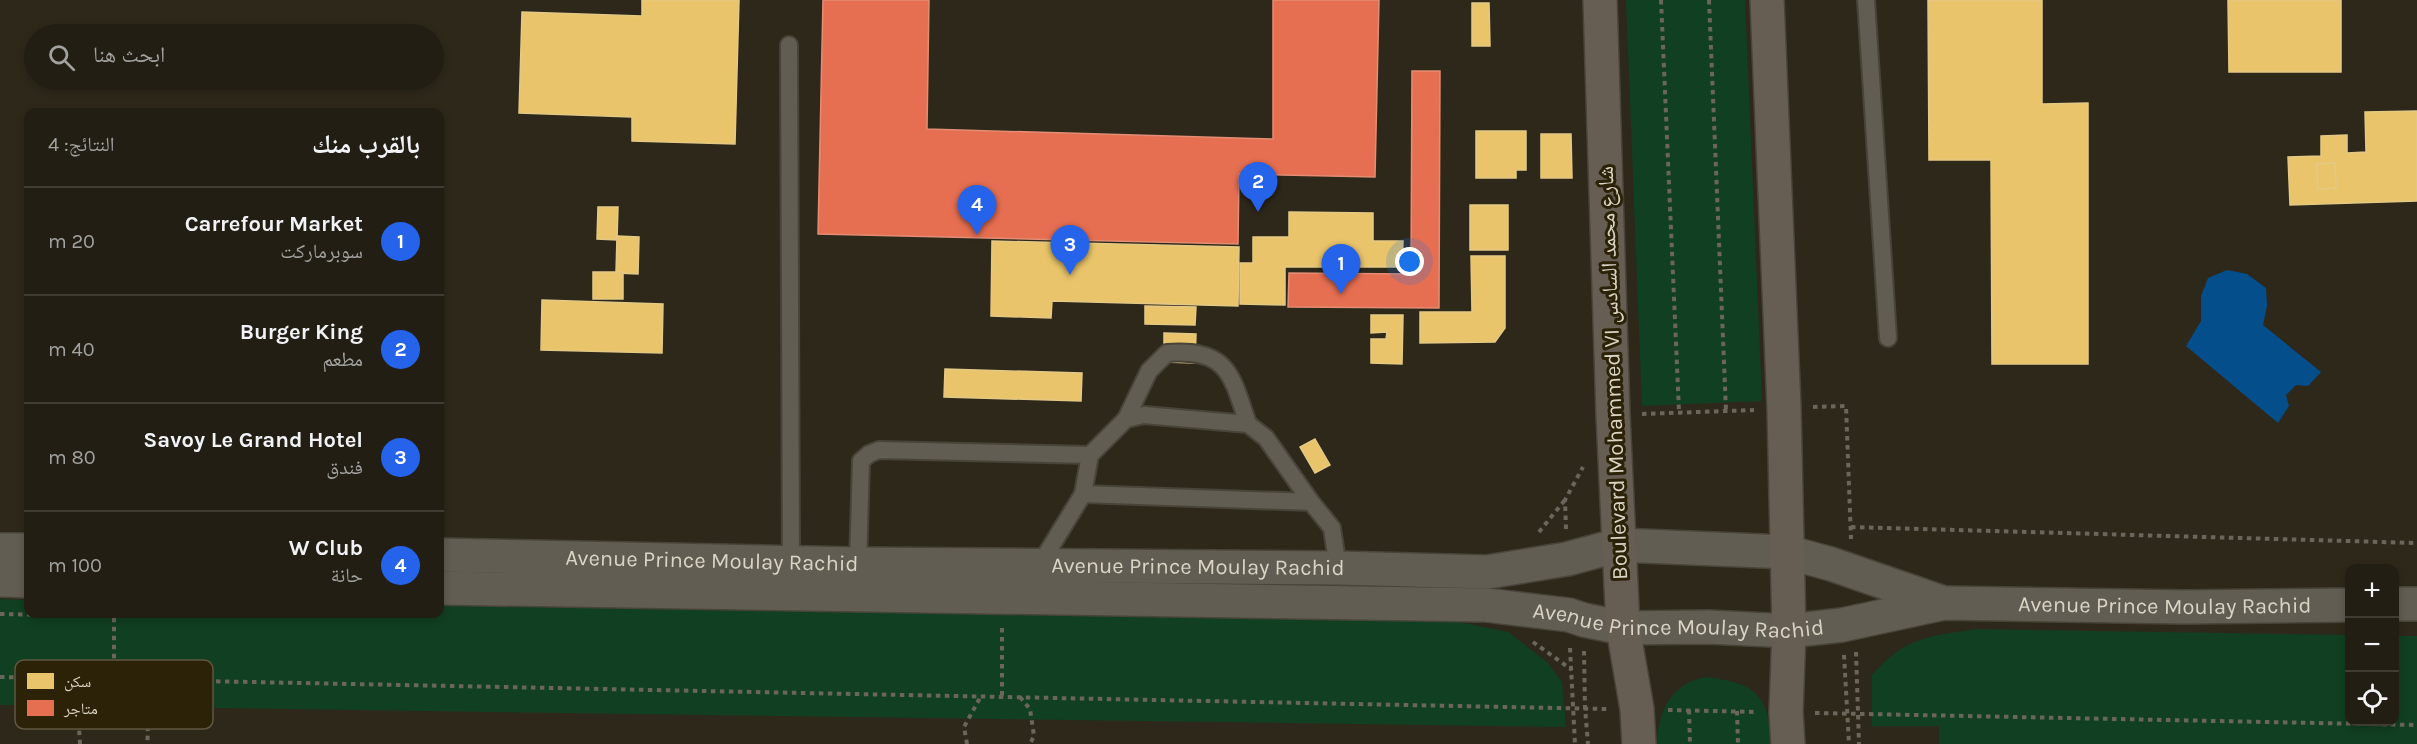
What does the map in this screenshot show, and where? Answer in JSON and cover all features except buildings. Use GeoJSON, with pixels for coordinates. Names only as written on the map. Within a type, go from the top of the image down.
{"type":"FeatureCollection","features":[{"type":"Feature","properties":{"kind":"main road","name":"Boulevard Mohammed VI شارع محمد السادس"},"geometry":{"type":"LineString","coordinates":[[1600,0],[1613,415],[1623,628],[1637,710],[1639,744]]}},
{"type":"Feature","properties":{"kind":"main road"},"geometry":{"type":"LineString","coordinates":[[1767,0],[1784,408],[1789,631],[1786,712],[1788,744]]}},
{"type":"Feature","properties":{"kind":"street","name":"Avenue Prince Moulay Rachid"},"geometry":{"type":"LineString","coordinates":[[444,555],[858,564],[1338,567],[1487,572],[1568,559],[1619,545],[1787,552],[1842,567],[1944,603]]}},
{"type":"Feature","properties":{"kind":"street"},"geometry":{"type":"LineString","coordinates":[[0,550],[24,550]]}},
{"type":"Feature","properties":{"kind":"street"},"geometry":{"type":"LineString","coordinates":[[0,580],[24,581]]}},
{"type":"Feature","properties":{"kind":"street","name":"Avenue Prince Moulay Rachid"},"geometry":{"type":"LineString","coordinates":[[444,588],[1486,605],[1569,615],[1623,628],[1708,627],[1789,631],[1842,625],[1944,603],[2185,607],[2345,605]]}},
{"type":"Feature","properties":{"kind":"street"},"geometry":{"type":"LineString","coordinates":[[2399,604],[2417,604]]}},
{"type":"Feature","properties":{"kind":"lane"},"geometry":{"type":"LineString","coordinates":[[1866,0],[1888,338]]}},
{"type":"Feature","properties":{"kind":"lane"},"geometry":{"type":"LineString","coordinates":[[789,45],[791,562]]}},
{"type":"Feature","properties":{"kind":"lane"},"geometry":{"type":"LineString","coordinates":[[1039,566],[1083,494],[1090,455],[1126,419],[1149,371],[1167,353],[1192,352],[1221,362],[1234,382],[1248,424]]}},
{"type":"Feature","properties":{"kind":"lane"},"geometry":{"type":"LineString","coordinates":[[1126,419],[1144,415],[1248,424],[1266,438],[1332,528],[1338,567]]}},
{"type":"Feature","properties":{"kind":"lane"},"geometry":{"type":"LineString","coordinates":[[858,564],[861,461],[868,454],[879,450],[1090,455]]}},
{"type":"Feature","properties":{"kind":"lane"},"geometry":{"type":"LineString","coordinates":[[1083,494],[1311,502]]}},
{"type":"Feature","properties":{"kind":"path"},"geometry":{"type":"LineString","coordinates":[[1661,0],[1679,412]]}},
{"type":"Feature","properties":{"kind":"path"},"geometry":{"type":"LineString","coordinates":[[1709,0],[1726,411]]}},
{"type":"Feature","properties":{"kind":"path"},"geometry":{"type":"LineString","coordinates":[[1613,415],[1846,406]]}},
{"type":"Feature","properties":{"kind":"path"},"geometry":{"type":"LineString","coordinates":[[1851,527],[2417,543]]}},
{"type":"Feature","properties":{"kind":"path"},"geometry":{"type":"LineString","coordinates":[[114,618],[114,660]]}},
{"type":"Feature","properties":{"kind":"path"},"geometry":{"type":"LineString","coordinates":[[1584,620],[1585,708],[1588,744]]}},
{"type":"Feature","properties":{"kind":"path"},"geometry":{"type":"LineString","coordinates":[[1002,624],[1002,697]]}},
{"type":"Feature","properties":{"kind":"path"},"geometry":{"type":"LineString","coordinates":[[1842,625],[1849,744]]}},
{"type":"Feature","properties":{"kind":"path"},"geometry":{"type":"LineString","coordinates":[[0,677],[15,677]]}},
{"type":"Feature","properties":{"kind":"path"},"geometry":{"type":"LineString","coordinates":[[213,681],[2417,725]]}},
{"type":"Feature","properties":{"kind":"path"},"geometry":{"type":"LineString","coordinates":[[967,744],[964,727],[981,696]]}},
{"type":"Feature","properties":{"kind":"path"},"geometry":{"type":"LineString","coordinates":[[1020,697],[1030,709],[1034,736],[1030,744]]}},
{"type":"Feature","properties":{"kind":"path"},"geometry":{"type":"LineString","coordinates":[[1689,710],[1690,744]]}},
{"type":"Feature","properties":{"kind":"path"},"geometry":{"type":"LineString","coordinates":[[1737,711],[1738,744]]}},
{"type":"Feature","properties":{"kind":"path"},"geometry":{"type":"LineString","coordinates":[[79,729],[80,744]]}},
{"type":"Feature","properties":{"kind":"path"},"geometry":{"type":"LineString","coordinates":[[147,744],[148,729]]}},
{"type":"Feature","properties":{"kind":"green space"},"geometry":{"type":"Polygon","coordinates":[[[1626,0],[1745,0],[1762,401],[1642,406],[1626,0]]]}},
{"type":"Feature","properties":{"kind":"green space"},"geometry":{"type":"Polygon","coordinates":[[[0,599],[24,600],[24,618],[444,618],[444,605],[1444,619],[1508,632],[1547,662],[1562,682],[1566,727],[213,708],[213,660],[15,660],[15,705],[0,705],[0,599]]]}},
{"type":"Feature","properties":{"kind":"green space"},"geometry":{"type":"Polygon","coordinates":[[[1976,629],[2345,635],[2345,726],[2399,726],[2399,636],[2417,636],[2417,744],[1939,744],[1939,726],[1872,726],[1872,675],[1884,662],[1907,645],[1944,634],[1976,629]]]}},
{"type":"Feature","properties":{"kind":"green space"},"geometry":{"type":"Polygon","coordinates":[[[1706,677],[1736,683],[1756,694],[1767,713],[1772,744],[1657,744],[1660,720],[1669,700],[1684,685],[1706,677]]]}},
{"type":"Feature","properties":{"kind":"water"},"geometry":{"type":"Polygon","coordinates":[[[2227,270],[2247,274],[2266,288],[2267,306],[2263,325],[2321,372],[2308,386],[2296,385],[2286,395],[2289,406],[2278,423],[2186,346],[2201,321],[2201,296],[2208,278],[2227,270]]]}},
{"type":"Feature","properties":{"kind":"place","name":"Burger King"},"geometry":{"type":"Point","coordinates":[1258,212]}},
{"type":"Feature","properties":{"kind":"place","name":"W Club"},"geometry":{"type":"Point","coordinates":[977,235]}},
{"type":"Feature","properties":{"kind":"place","name":"Savoy Le Grand Hotel"},"geometry":{"type":"Point","coordinates":[1070,275]}},
{"type":"Feature","properties":{"kind":"place","name":"Carrefour Market"},"geometry":{"type":"Point","coordinates":[1341,294]}}]}
